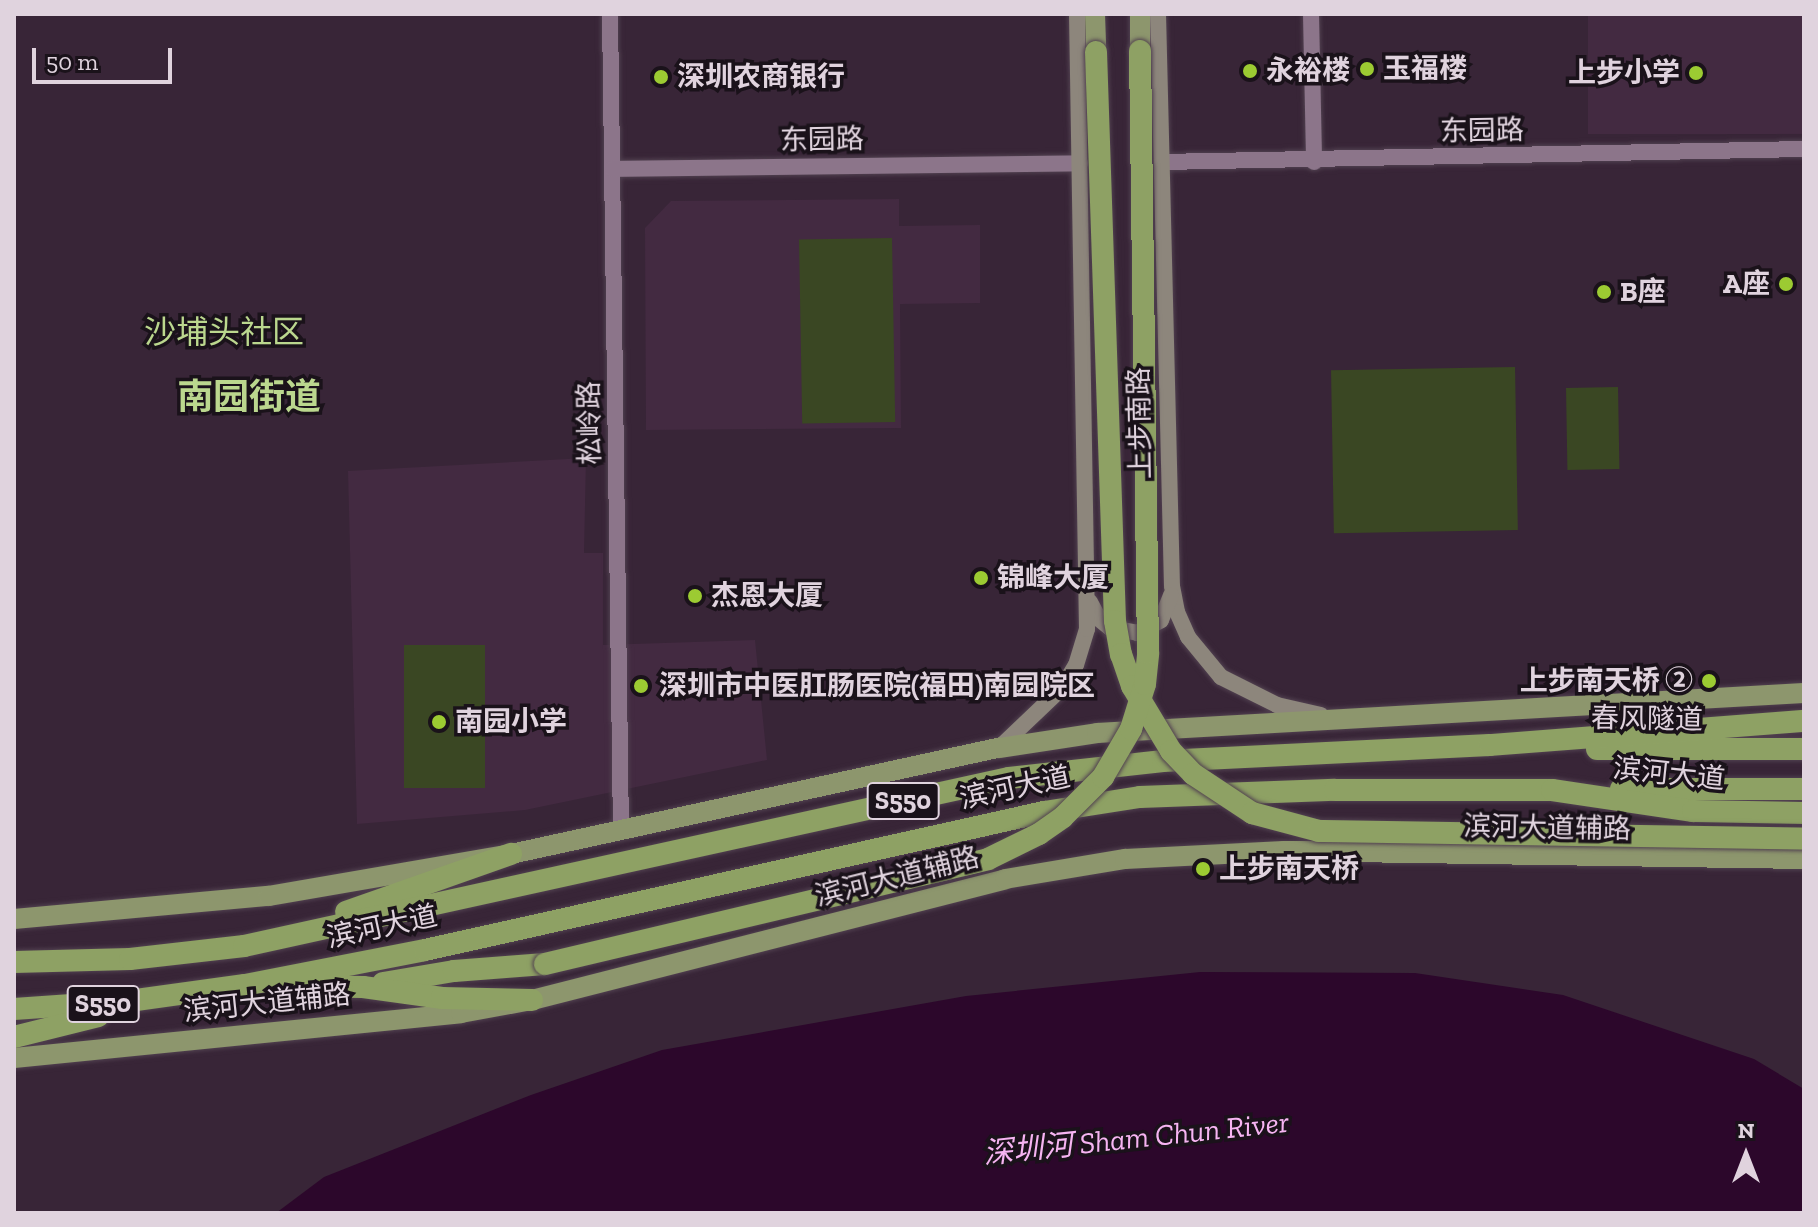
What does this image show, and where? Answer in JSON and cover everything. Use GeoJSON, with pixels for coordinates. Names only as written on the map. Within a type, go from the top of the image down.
{"type":"FeatureCollection","features":[{"type":"Feature","properties":{"kind":"highway"},"geometry":{"type":"LineString","coordinates":[[363,987],[454,971],[545,964],[988,859],[1039,834],[1063,817],[1103,777],[1131,729],[1145,684],[1148,653],[1140,51]]}},
{"type":"Feature","properties":{"kind":"highway"},"geometry":{"type":"LineString","coordinates":[[1096,52],[1115,621],[1121,654],[1132,686],[1171,751],[1193,774],[1252,813],[1319,831],[1804,839]]}},
{"type":"Feature","properties":{"kind":"highway","name":"滨河大道"},"geometry":{"type":"LineString","coordinates":[[14,962],[130,959],[244,946],[1009,778],[1163,761],[1490,745],[1804,721]]}},
{"type":"Feature","properties":{"kind":"highway","name":"春风隧道"},"geometry":{"type":"LineString","coordinates":[[1490,745],[1642,750],[1804,749]]}},
{"type":"Feature","properties":{"kind":"highway"},"geometry":{"type":"LineString","coordinates":[[1552,790],[1804,789]]}},
{"type":"Feature","properties":{"kind":"highway","name":"滨河大道"},"geometry":{"type":"LineString","coordinates":[[14,1009],[192,994],[245,985],[1096,803],[1195,792],[1552,790],[1693,811],[1804,813]]}},
{"type":"Feature","properties":{"kind":"highway"},"geometry":{"type":"LineString","coordinates":[[244,946],[511,854]]}},
{"type":"Feature","properties":{"kind":"highway"},"geometry":{"type":"LineString","coordinates":[[245,985],[363,987],[442,998],[532,1000]]}},
{"type":"Feature","properties":{"kind":"highway"},"geometry":{"type":"LineString","coordinates":[[14,1037],[192,994]]}},
{"type":"Feature","properties":{"kind":"main road","name":"上步南路"},"geometry":{"type":"LineString","coordinates":[[999,748],[1052,699],[1076,665],[1085,641],[1088,594],[1077,14]]}},
{"type":"Feature","properties":{"kind":"main road"},"geometry":{"type":"LineString","coordinates":[[1095,14],[1096,52]]}},
{"type":"Feature","properties":{"kind":"main road"},"geometry":{"type":"LineString","coordinates":[[1140,14],[1140,51]]}},
{"type":"Feature","properties":{"kind":"main road","name":"上步南路"},"geometry":{"type":"LineString","coordinates":[[1158,14],[1172,586],[1177,612],[1188,637],[1221,677],[1277,705],[1351,719]]}},
{"type":"Feature","properties":{"kind":"main road"},"geometry":{"type":"LineString","coordinates":[[1088,594],[1099,619],[1123,633],[1137,633],[1161,620],[1168,608],[1172,586]]}},
{"type":"Feature","properties":{"kind":"main road"},"geometry":{"type":"LineString","coordinates":[[14,919],[153,910],[269,896],[511,854],[999,748],[1142,729],[1804,693]]}},
{"type":"Feature","properties":{"kind":"main road","name":"滨河大道辅路"},"geometry":{"type":"LineString","coordinates":[[14,1058],[461,1013],[532,1000],[1005,879],[1125,859],[1284,851],[1804,859]]}},
{"type":"Feature","properties":{"kind":"street","name":"松岭路"},"geometry":{"type":"LineString","coordinates":[[610,14],[621,831]]}},
{"type":"Feature","properties":{"kind":"street"},"geometry":{"type":"LineString","coordinates":[[1311,14],[1314,162]]}},
{"type":"Feature","properties":{"kind":"street","name":"东园路"},"geometry":{"type":"LineString","coordinates":[[1162,162],[1314,162],[1804,149]]}},
{"type":"Feature","properties":{"kind":"street","name":"东园路"},"geometry":{"type":"LineString","coordinates":[[613,169],[1080,163]]}},
{"type":"Feature","properties":{"kind":"shaded area","name":"上步小学"},"geometry":{"type":"Polygon","coordinates":[[[1588,14],[1804,14],[1804,134],[1588,134],[1588,14]]]}},
{"type":"Feature","properties":{"kind":"shaded area"},"geometry":{"type":"Polygon","coordinates":[[[899,199],[899,226],[980,225],[980,303],[900,304],[901,428],[646,430],[645,228],[671,201],[899,199]]]}},
{"type":"Feature","properties":{"kind":"shaded area","name":"南园小学"},"geometry":{"type":"Polygon","coordinates":[[[586,458],[584,553],[603,553],[603,645],[755,640],[767,760],[525,810],[357,824],[348,471],[586,458]]]}},
{"type":"Feature","properties":{"kind":"green space"},"geometry":{"type":"Polygon","coordinates":[[[892,238],[895,422],[802,424],[799,240],[892,238]]]}},
{"type":"Feature","properties":{"kind":"green space"},"geometry":{"type":"Polygon","coordinates":[[[1515,367],[1518,530],[1334,533],[1331,370],[1515,367]]]}},
{"type":"Feature","properties":{"kind":"green space"},"geometry":{"type":"Polygon","coordinates":[[[1618,387],[1619,469],[1567,470],[1566,388],[1618,387]]]}},
{"type":"Feature","properties":{"kind":"green space"},"geometry":{"type":"Polygon","coordinates":[[[404,645],[485,645],[485,788],[404,788],[404,645]]]}},
{"type":"Feature","properties":{"kind":"water","name":"深圳河 Sham Chun River"},"geometry":{"type":"Polygon","coordinates":[[[1200,972],[1415,973],[1563,995],[1754,1059],[1804,1089],[1804,1213],[276,1213],[324,1177],[531,1095],[662,1050],[966,996],[1200,972]]]}},
{"type":"Feature","properties":{"kind":"place","name":"玉福楼"},"geometry":{"type":"Point","coordinates":[1367,69]}},
{"type":"Feature","properties":{"kind":"place","name":"永裕楼"},"geometry":{"type":"Point","coordinates":[1250,71]}},
{"type":"Feature","properties":{"kind":"place","name":"上步小学"},"geometry":{"type":"Point","coordinates":[1696,73]}},
{"type":"Feature","properties":{"kind":"place","name":"深圳农商银行"},"geometry":{"type":"Point","coordinates":[661,77]}},
{"type":"Feature","properties":{"kind":"place","name":"A座"},"geometry":{"type":"Point","coordinates":[1786,284]}},
{"type":"Feature","properties":{"kind":"place","name":"B座"},"geometry":{"type":"Point","coordinates":[1604,292]}},
{"type":"Feature","properties":{"kind":"place","name":"锦峰大厦"},"geometry":{"type":"Point","coordinates":[981,578]}},
{"type":"Feature","properties":{"kind":"place","name":"杰恩大厦"},"geometry":{"type":"Point","coordinates":[695,596]}},
{"type":"Feature","properties":{"kind":"place","name":"上步南天桥 ②"},"geometry":{"type":"Point","coordinates":[1709,681]}},
{"type":"Feature","properties":{"kind":"place","name":"深圳市中医肛肠医院(福田)南园院区"},"geometry":{"type":"Point","coordinates":[641,686]}},
{"type":"Feature","properties":{"kind":"place","name":"南园小学"},"geometry":{"type":"Point","coordinates":[439,722]}},
{"type":"Feature","properties":{"kind":"place","name":"上步南天桥"},"geometry":{"type":"Point","coordinates":[1203,869]}},
{"type":"Feature","properties":{"kind":"district","name":"沙埔头社区"},"geometry":{"type":"Point","coordinates":[224,332]}},
{"type":"Feature","properties":{"kind":"district","name":"南园街道"},"geometry":{"type":"Point","coordinates":[249,397]}}]}
